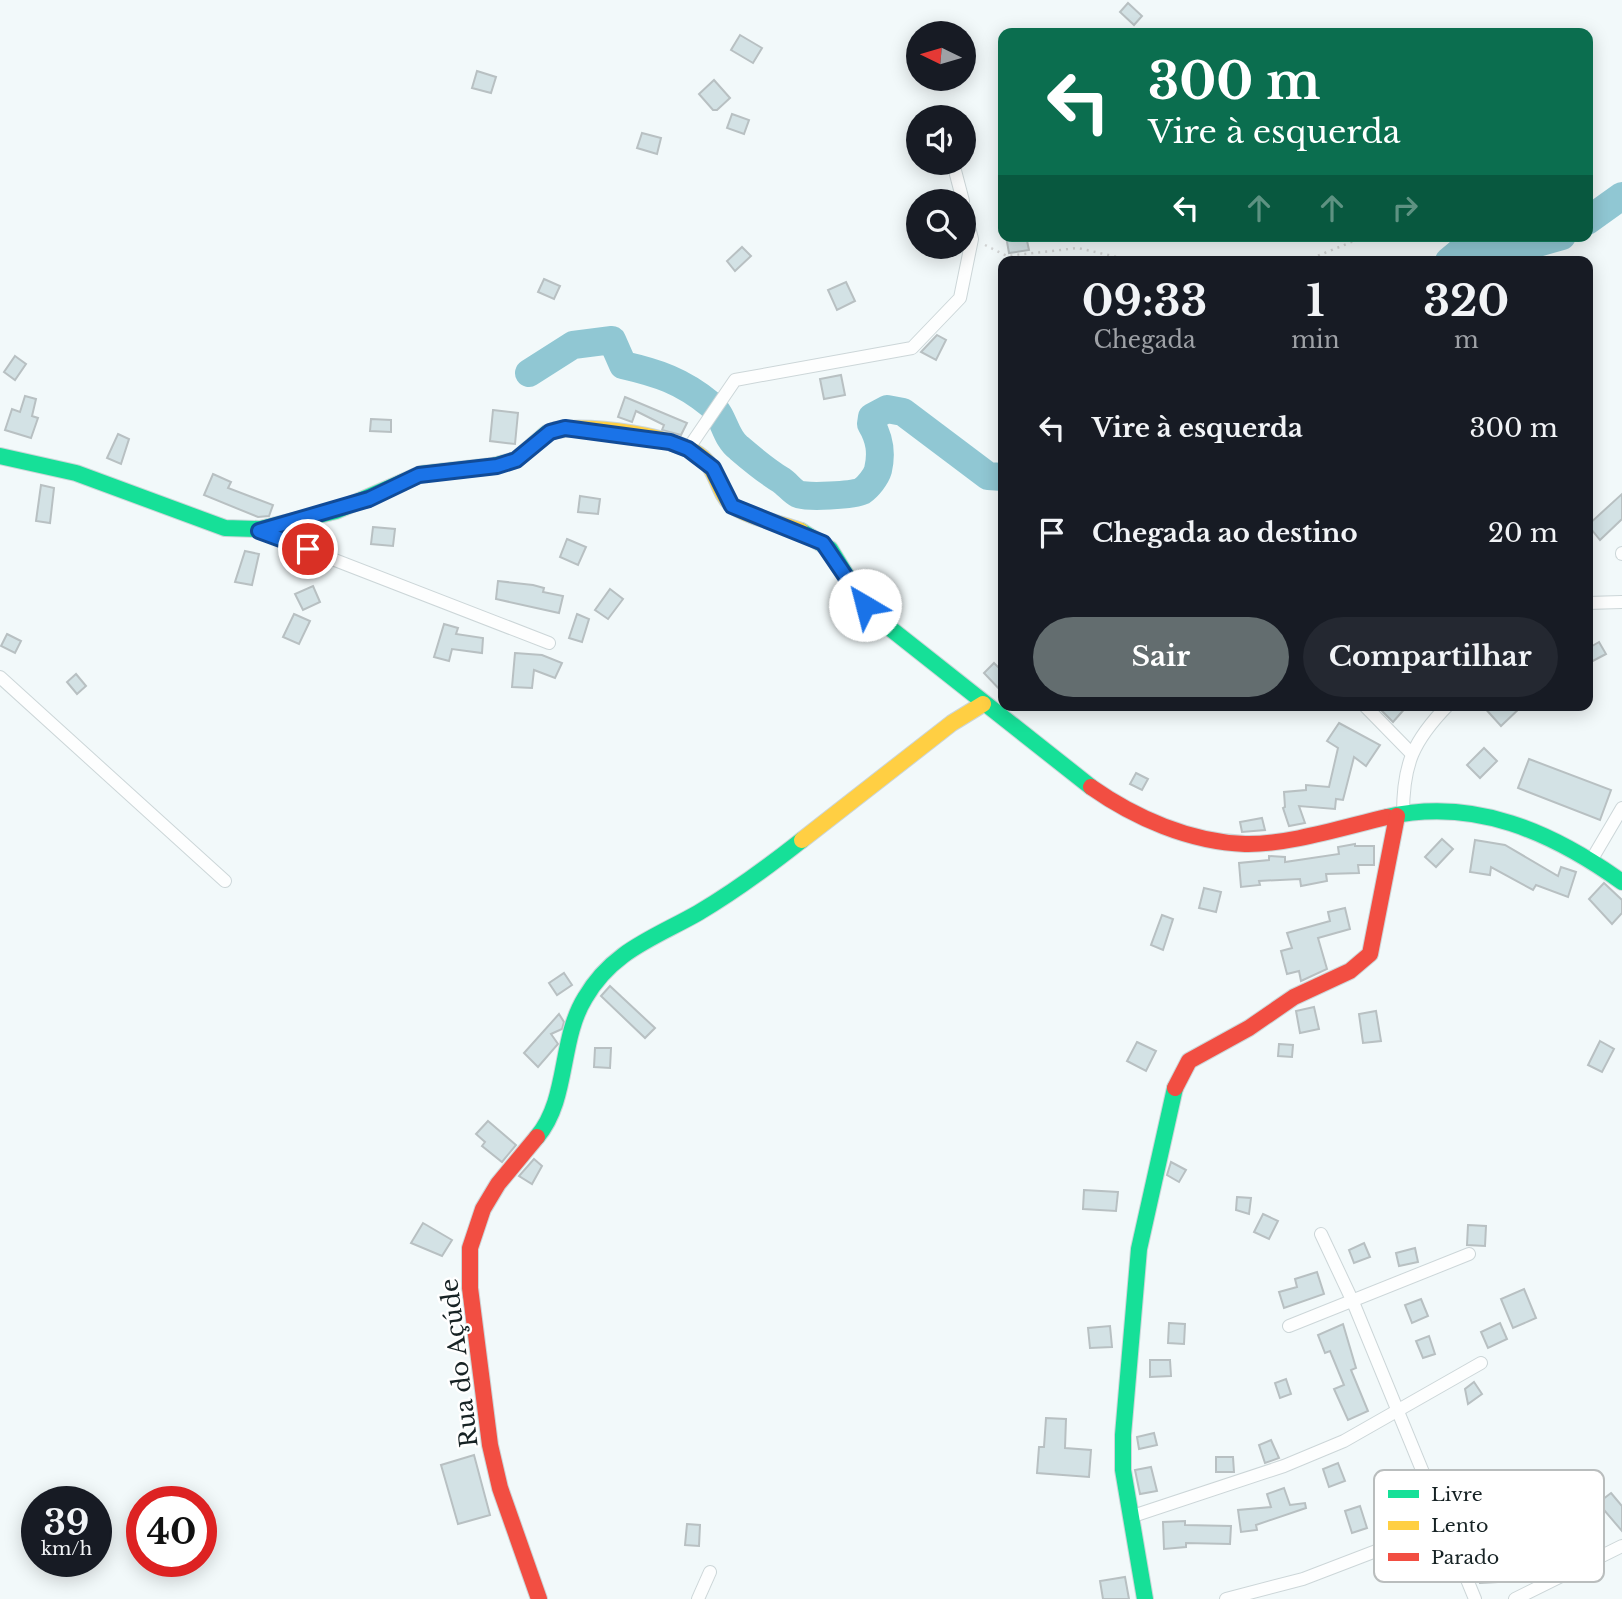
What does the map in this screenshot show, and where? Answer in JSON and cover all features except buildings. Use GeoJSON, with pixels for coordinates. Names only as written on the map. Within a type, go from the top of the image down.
{"type":"FeatureCollection","features":[{"type":"Feature","properties":{"kind":"street"},"geometry":{"type":"LineString","coordinates":[[688,449],[736,380],[912,348],[960,298],[968,259]]}},
{"type":"Feature","properties":{"kind":"street"},"geometry":{"type":"LineString","coordinates":[[259,531],[369,499],[419,475],[497,466],[516,460],[550,432],[565,428],[670,442],[688,449],[713,468],[732,506],[823,543],[865,605],[984,704],[1119,805],[1178,833],[1220,844],[1257,843],[1426,811],[1518,822],[1545,832],[1592,859],[1622,882]]}},
{"type":"Feature","properties":{"kind":"street"},"geometry":{"type":"LineString","coordinates":[[0,456],[76,473],[225,528],[259,531],[549,643]]}},
{"type":"Feature","properties":{"kind":"street"},"geometry":{"type":"LineString","coordinates":[[1593,603],[1622,602]]}},
{"type":"Feature","properties":{"kind":"street"},"geometry":{"type":"LineString","coordinates":[[0,677],[225,881]]}},
{"type":"Feature","properties":{"kind":"street","name":"Rua do Açúde"},"geometry":{"type":"LineString","coordinates":[[539,1599],[508,1511],[490,1446],[470,1288],[470,1248],[483,1209],[498,1185],[544,1129],[560,1087],[577,1016],[585,997],[628,949],[698,913],[771,864],[952,723],[984,704]]}},
{"type":"Feature","properties":{"kind":"street"},"geometry":{"type":"LineString","coordinates":[[1370,711],[1411,754]]}},
{"type":"Feature","properties":{"kind":"street"},"geometry":{"type":"LineString","coordinates":[[1145,1599],[1129,1517],[1123,1435],[1139,1249],[1152,1178],[1181,1070],[1205,1049],[1249,1028],[1294,997],[1350,971],[1370,954],[1375,941],[1400,815],[1403,784],[1411,754],[1422,731],[1442,711]]}},
{"type":"Feature","properties":{"kind":"street"},"geometry":{"type":"LineString","coordinates":[[1592,859],[1622,808]]}},
{"type":"Feature","properties":{"kind":"street"},"geometry":{"type":"LineString","coordinates":[[1321,1234],[1353,1302],[1421,1470]]}},
{"type":"Feature","properties":{"kind":"street"},"geometry":{"type":"LineString","coordinates":[[1289,1326],[1469,1254]]}},
{"type":"Feature","properties":{"kind":"street"},"geometry":{"type":"LineString","coordinates":[[1129,1517],[1284,1466],[1344,1441],[1482,1363]]}},
{"type":"Feature","properties":{"kind":"street"},"geometry":{"type":"LineString","coordinates":[[1604,1555],[1622,1546]]}},
{"type":"Feature","properties":{"kind":"street"},"geometry":{"type":"LineString","coordinates":[[1226,1599],[1303,1579],[1374,1552]]}},
{"type":"Feature","properties":{"kind":"street"},"geometry":{"type":"LineString","coordinates":[[698,1599],[710,1572]]}},
{"type":"Feature","properties":{"kind":"street"},"geometry":{"type":"LineString","coordinates":[[1468,1582],[1475,1599]]}},
{"type":"Feature","properties":{"kind":"street"},"geometry":{"type":"LineString","coordinates":[[1516,1599],[1550,1582]]}},
{"type":"Feature","properties":{"kind":"path"},"geometry":{"type":"LineString","coordinates":[[976,241],[1007,256],[1077,248],[1112,256]]}},
{"type":"Feature","properties":{"kind":"path"},"geometry":{"type":"LineString","coordinates":[[1317,256],[1351,242]]}},
{"type":"Feature","properties":{"kind":"waterway"},"geometry":{"type":"LineString","coordinates":[[1593,217],[1622,196]]}},
{"type":"Feature","properties":{"kind":"waterway"},"geometry":{"type":"LineString","coordinates":[[1455,256],[1467,246],[1541,242]]}},
{"type":"Feature","properties":{"kind":"waterway"},"geometry":{"type":"LineString","coordinates":[[529,373],[573,345],[612,340],[623,365],[669,379],[690,389],[710,404],[719,414],[734,443],[798,494],[850,494],[867,487],[877,473],[880,458],[878,441],[871,424],[872,417],[887,409],[903,412],[988,476],[998,477]]}},
{"type":"Feature","properties":{"kind":"traffic: fast"},"geometry":{"type":"LineString","coordinates":[[0,456],[76,473],[225,528],[260,529],[336,511],[421,474],[493,466],[516,460],[547,433],[556,430]]}},
{"type":"Feature","properties":{"kind":"traffic: fast"},"geometry":{"type":"LineString","coordinates":[[801,531],[830,549],[861,599],[891,629],[1091,787]]}},
{"type":"Feature","properties":{"kind":"traffic: fast"},"geometry":{"type":"LineString","coordinates":[[1387,817],[1419,812],[1451,812],[1511,823],[1568,848],[1622,882]]}},
{"type":"Feature","properties":{"kind":"traffic: fast"},"geometry":{"type":"LineString","coordinates":[[537,1137],[554,1105],[577,1014],[585,998],[608,968],[635,947],[725,896],[802,840]]}},
{"type":"Feature","properties":{"kind":"traffic: fast"},"geometry":{"type":"LineString","coordinates":[[1145,1599],[1123,1470],[1123,1435],[1139,1249],[1175,1088]]}},
{"type":"Feature","properties":{"kind":"traffic: slow"},"geometry":{"type":"LineString","coordinates":[[556,430],[590,429],[632,434],[673,443],[690,450],[708,463],[731,504],[754,516],[801,531]]}},
{"type":"Feature","properties":{"kind":"traffic: slow"},"geometry":{"type":"LineString","coordinates":[[802,840],[952,723],[983,704]]}},
{"type":"Feature","properties":{"kind":"traffic: jam"},"geometry":{"type":"LineString","coordinates":[[1091,787],[1126,809],[1164,826],[1204,839],[1224,842],[1279,842],[1387,817]]}},
{"type":"Feature","properties":{"kind":"traffic: jam"},"geometry":{"type":"LineString","coordinates":[[1175,1088],[1189,1061],[1249,1028],[1294,997],[1350,971],[1370,954],[1397,816]]}},
{"type":"Feature","properties":{"kind":"traffic: jam"},"geometry":{"type":"LineString","coordinates":[[537,1137],[498,1184],[483,1209],[470,1248],[470,1288],[490,1445],[500,1488],[539,1599]]}},
{"type":"Feature","properties":{"kind":"route"},"geometry":{"type":"LineString","coordinates":[[308,549],[259,531],[369,499],[419,475],[450,469],[497,466],[516,460],[534,448],[542,437],[550,432],[565,428],[580,429],[670,442],[700,456],[713,468],[732,506],[823,543],[865,605]]}}]}
